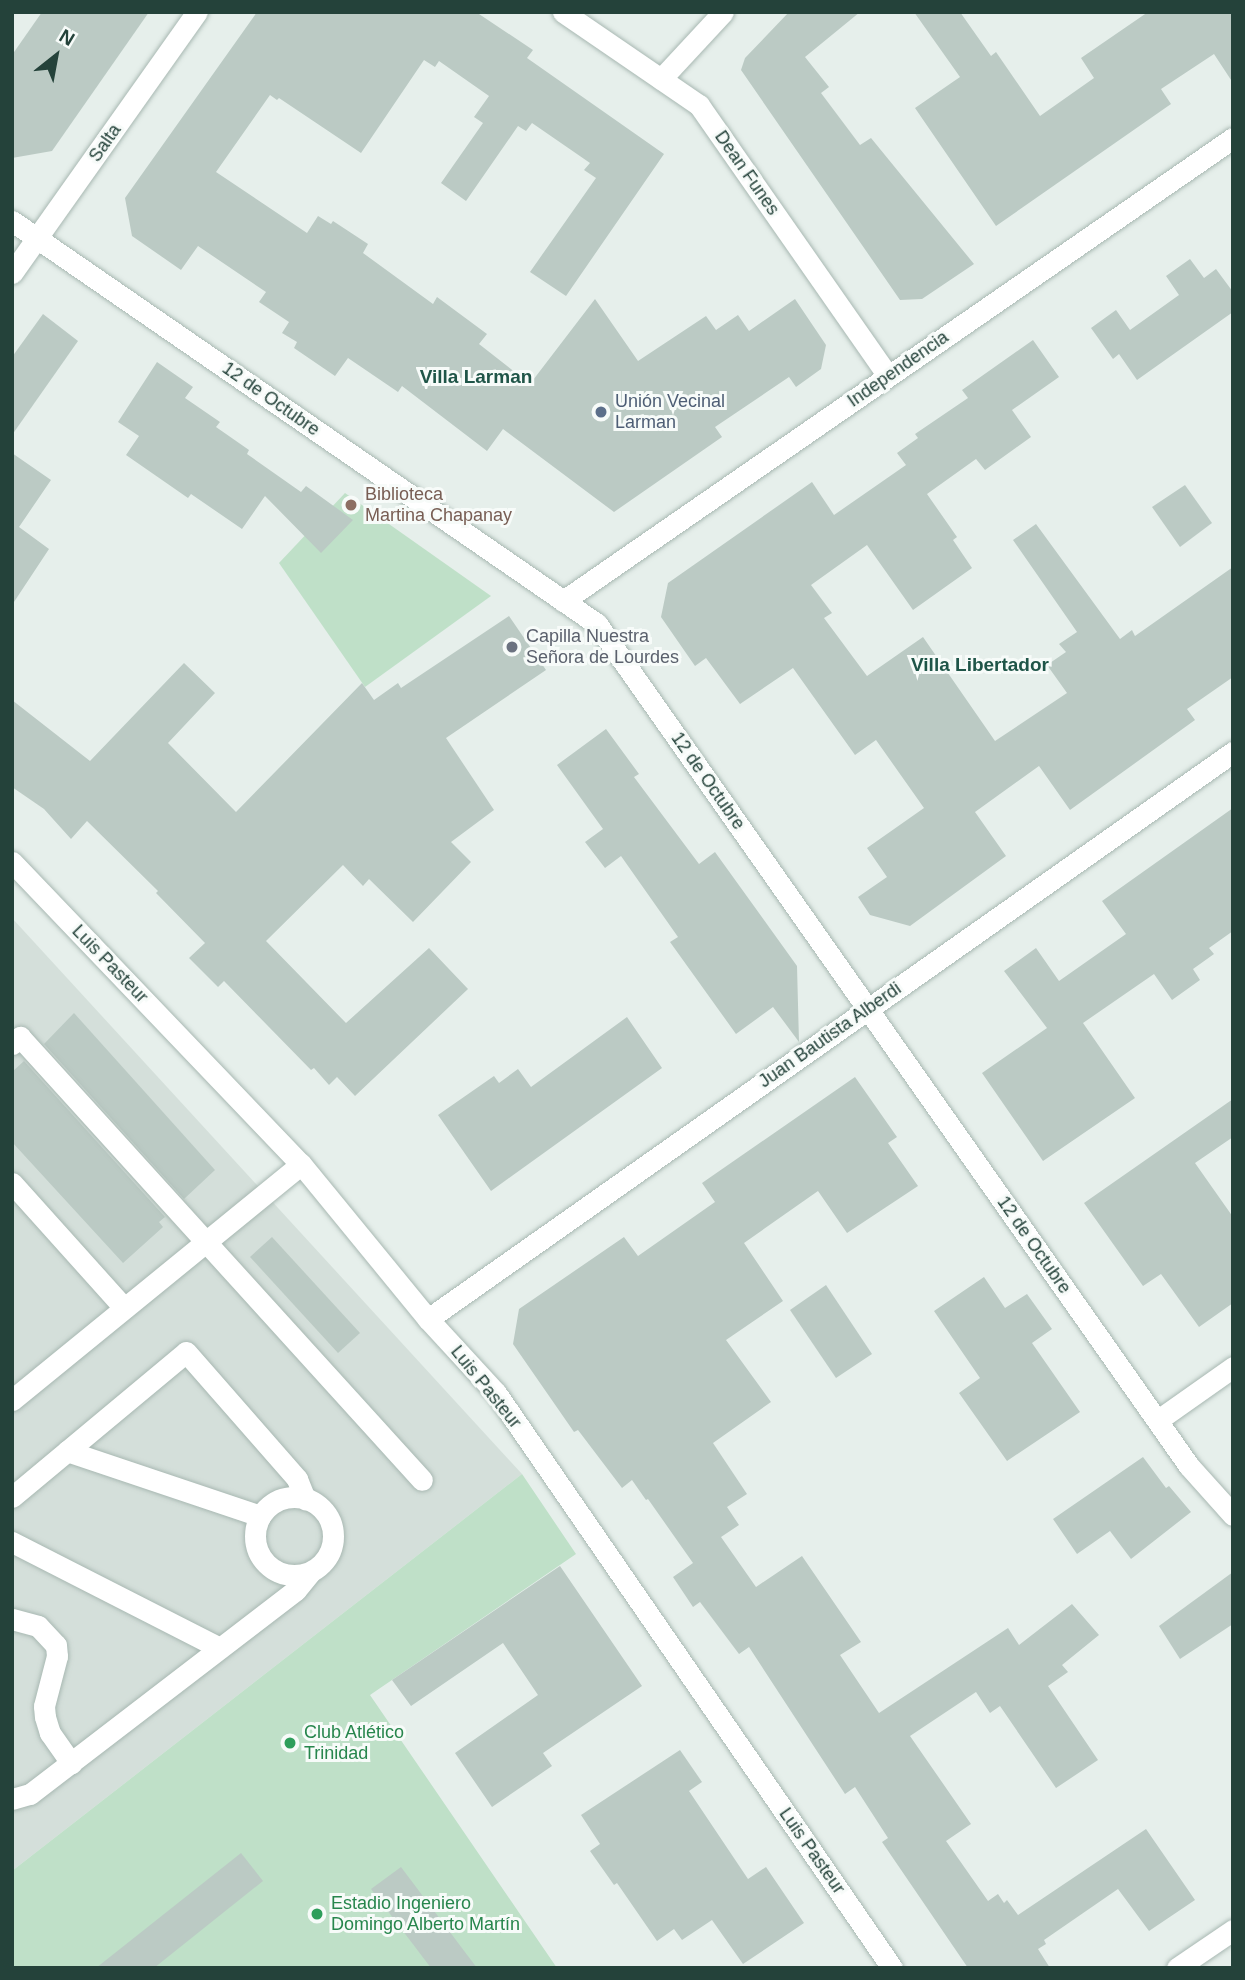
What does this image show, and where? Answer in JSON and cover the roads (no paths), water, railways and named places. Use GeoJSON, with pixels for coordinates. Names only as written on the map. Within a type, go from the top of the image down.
{"type":"FeatureCollection","features":[{"type":"Feature","properties":{"kind":"street","name":"Salta"},"geometry":{"type":"LineString","coordinates":[[12,273],[197,12]]}},
{"type":"Feature","properties":{"kind":"street","name":"Dean Funes"},"geometry":{"type":"LineString","coordinates":[[563,12],[699,105],[888,376]]}},
{"type":"Feature","properties":{"kind":"street"},"geometry":{"type":"LineString","coordinates":[[661,79],[723,12]]}},
{"type":"Feature","properties":{"kind":"street","name":"Independencia"},"geometry":{"type":"LineString","coordinates":[[563,601],[1233,138]]}},
{"type":"Feature","properties":{"kind":"street","name":"12 de Octubre"},"geometry":{"type":"LineString","coordinates":[[12,221],[597,624],[1189,1465],[1233,1515]]}},
{"type":"Feature","properties":{"kind":"street","name":"Juan Bautista Alberdi"},"geometry":{"type":"LineString","coordinates":[[428,1319],[1233,751]]}},
{"type":"Feature","properties":{"kind":"street","name":"Luis Pasteur"},"geometry":{"type":"LineString","coordinates":[[12,862],[301,1164],[428,1319],[496,1393],[892,1968]]}},
{"type":"Feature","properties":{"kind":"street"},"geometry":{"type":"LineString","coordinates":[[12,1044],[20,1037],[422,1480]]}},
{"type":"Feature","properties":{"kind":"street"},"geometry":{"type":"LineString","coordinates":[[12,1400],[301,1164]]}},
{"type":"Feature","properties":{"kind":"street"},"geometry":{"type":"LineString","coordinates":[[12,1183],[124,1308]]}},
{"type":"Feature","properties":{"kind":"street"},"geometry":{"type":"LineString","coordinates":[[12,1497],[186,1352],[297,1479],[305,1499]]}},
{"type":"Feature","properties":{"kind":"street"},"geometry":{"type":"LineString","coordinates":[[1158,1420],[1233,1367]]}},
{"type":"Feature","properties":{"kind":"street"},"geometry":{"type":"LineString","coordinates":[[67,1451],[260,1516]]}},
{"type":"Feature","properties":{"kind":"street"},"geometry":{"type":"LineString","coordinates":[[12,1799],[30,1794],[296,1590],[310,1573],[325,1563],[333,1547],[334,1529],[327,1513],[305,1499],[296,1497],[279,1500],[260,1516],[256,1526],[255,1543],[262,1560],[276,1571],[293,1576],[310,1573]]}},
{"type":"Feature","properties":{"kind":"street"},"geometry":{"type":"LineString","coordinates":[[12,1542],[220,1648]]}},
{"type":"Feature","properties":{"kind":"street"},"geometry":{"type":"LineString","coordinates":[[12,1619],[38,1626],[56,1644],[57,1656],[44,1706],[45,1717],[50,1734],[71,1763]]}},
{"type":"Feature","properties":{"kind":"street"},"geometry":{"type":"LineString","coordinates":[[1177,1968],[1233,1930]]}},
{"type":"Feature","properties":{"kind":"place","name":"Unión Vecinal Larman"},"geometry":{"type":"Point","coordinates":[601,412]}},
{"type":"Feature","properties":{"kind":"place","name":"Biblioteca Martina Chapanay"},"geometry":{"type":"Point","coordinates":[351,505]}},
{"type":"Feature","properties":{"kind":"place","name":"Capilla Nuestra Señora de Lourdes"},"geometry":{"type":"Point","coordinates":[512,647]}},
{"type":"Feature","properties":{"kind":"place","name":"Club Atlético Trinidad"},"geometry":{"type":"Point","coordinates":[290,1743]}},
{"type":"Feature","properties":{"kind":"place","name":"Estadio Ingeniero Domingo Alberto Martín"},"geometry":{"type":"Point","coordinates":[317,1914]}},
{"type":"Feature","properties":{"kind":"district","name":"Villa Larman"},"geometry":{"type":"Point","coordinates":[476,377]}},
{"type":"Feature","properties":{"kind":"district","name":"Villa Libertador"},"geometry":{"type":"Point","coordinates":[980,665]}}]}
